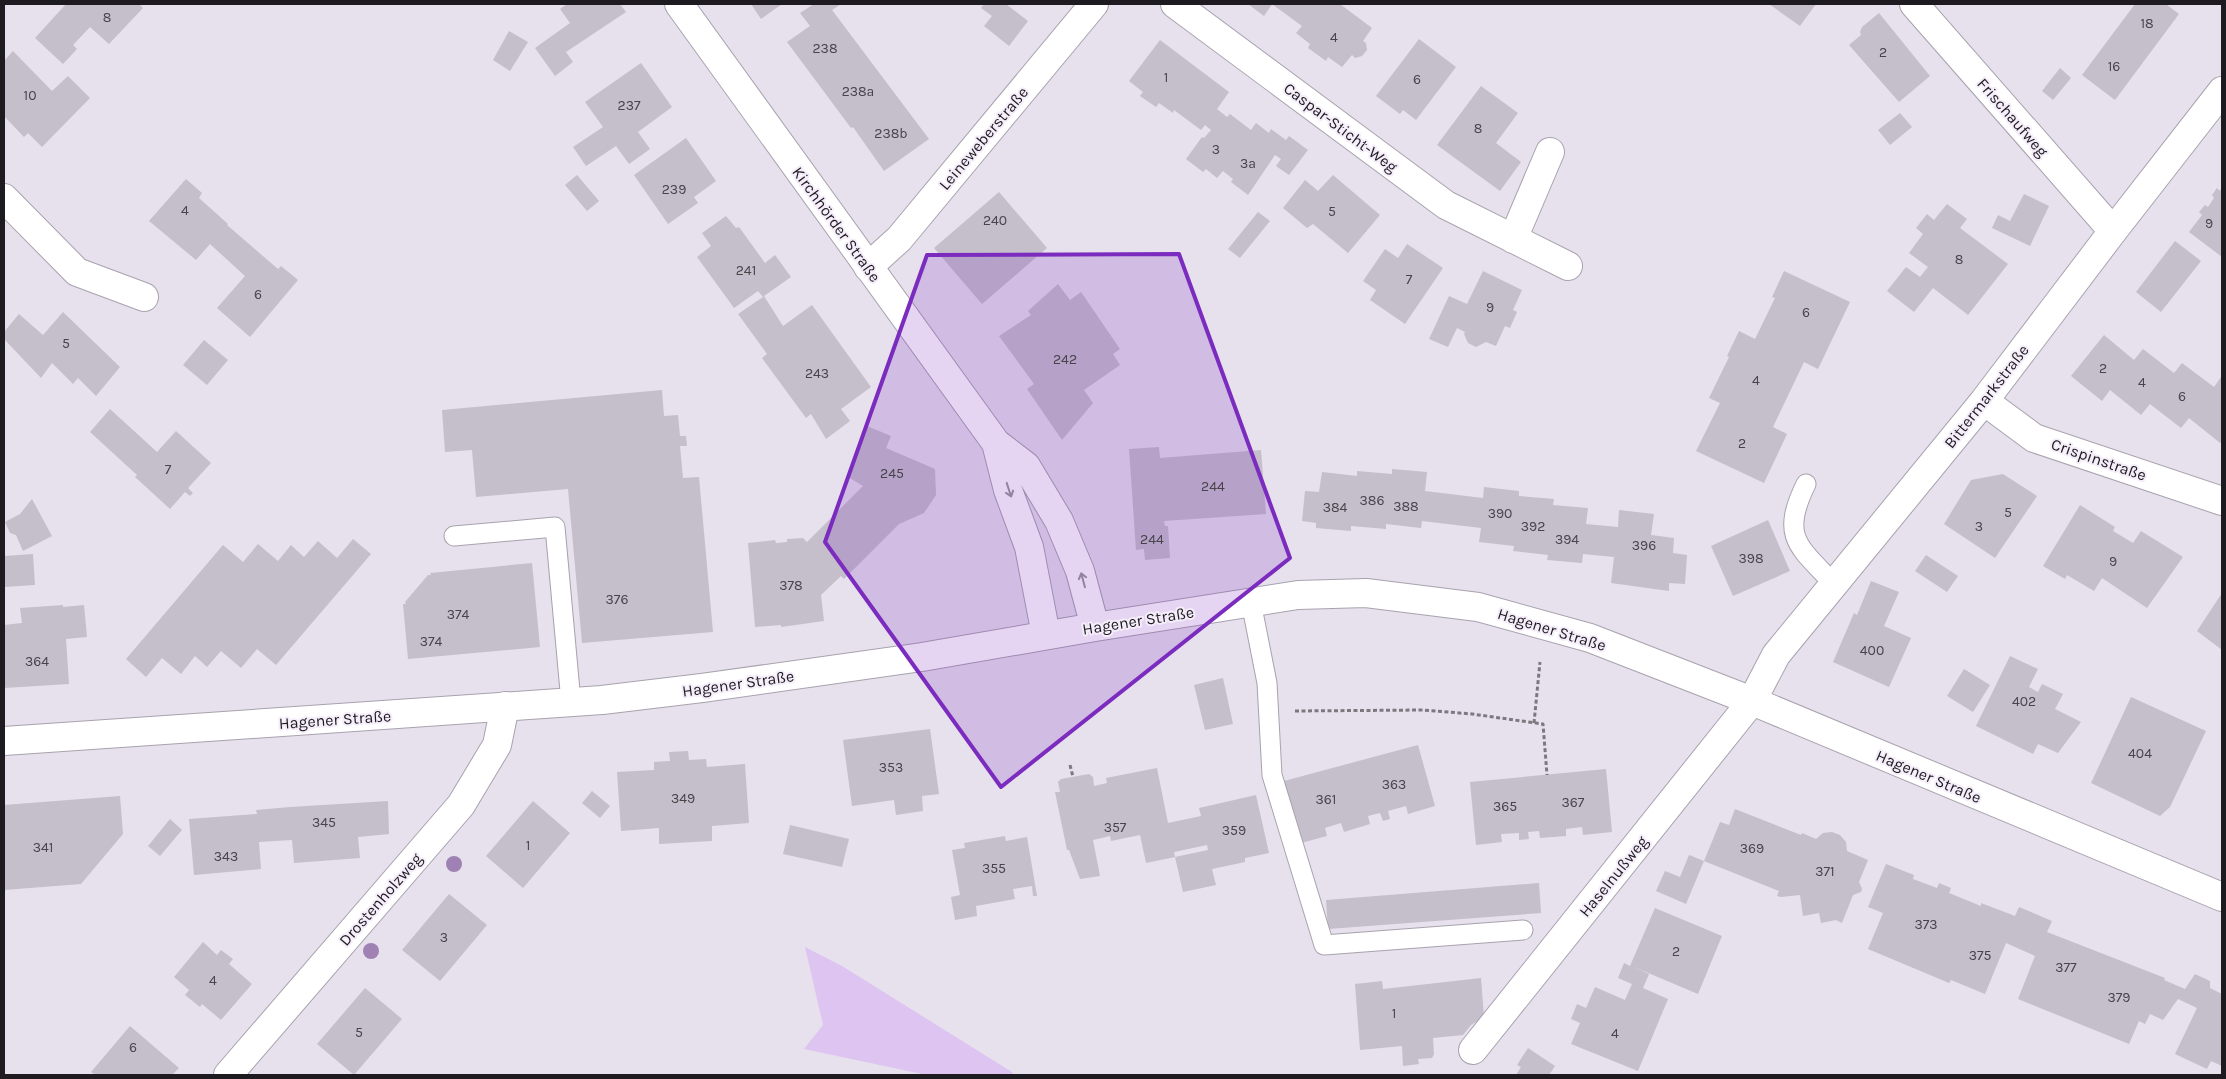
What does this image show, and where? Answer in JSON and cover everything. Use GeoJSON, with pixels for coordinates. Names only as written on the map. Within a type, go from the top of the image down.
{"type":"FeatureCollection","features":[{"type":"Feature","properties":{"kind":"street","name":"Kirchhörder Straße"},"geometry":{"type":"LineString","coordinates":[[679,4],[996,443],[1026,466],[1059,521],[1080,571],[1096,627]]}},
{"type":"Feature","properties":{"kind":"street","name":"Leineweberstraße"},"geometry":{"type":"LineString","coordinates":[[868,267],[900,239],[1094,4]]}},
{"type":"Feature","properties":{"kind":"street","name":"Caspar-Sticht-Weg"},"geometry":{"type":"LineString","coordinates":[[1175,4],[1446,205],[1568,266]]}},
{"type":"Feature","properties":{"kind":"street","name":"Frischaufweg"},"geometry":{"type":"LineString","coordinates":[[1914,4],[2112,231]]}},
{"type":"Feature","properties":{"kind":"street","name":"Bittermarkstraße"},"geometry":{"type":"LineString","coordinates":[[1752,701],[1776,655],[1984,401],[2112,231],[2222,91]]}},
{"type":"Feature","properties":{"kind":"street"},"geometry":{"type":"LineString","coordinates":[[1513,239],[1550,152]]}},
{"type":"Feature","properties":{"kind":"street"},"geometry":{"type":"LineString","coordinates":[[4,198],[77,272],[144,297]]}},
{"type":"Feature","properties":{"kind":"street","name":"Crispinstraße"},"geometry":{"type":"LineString","coordinates":[[1984,401],[2034,438],[2222,501]]}},
{"type":"Feature","properties":{"kind":"street","name":"Kirchhörder Straße"},"geometry":{"type":"LineString","coordinates":[[996,443],[1008,490],[1029,547],[1046,635]]}},
{"type":"Feature","properties":{"kind":"street","name":"Hagener Straße"},"geometry":{"type":"LineString","coordinates":[[4,741],[571,702],[712,687],[922,657],[1046,635],[1298,595],[1366,593],[1478,607],[1590,638],[1752,701],[2222,897]]}},
{"type":"Feature","properties":{"kind":"street","name":"Haselnußweg"},"geometry":{"type":"LineString","coordinates":[[1473,1050],[1752,701]]}},
{"type":"Feature","properties":{"kind":"street","name":"Drostenholzweg"},"geometry":{"type":"LineString","coordinates":[[228,1075],[461,805],[497,744],[505,706]]}},
{"type":"Feature","properties":{"kind":"lane"},"geometry":{"type":"LineString","coordinates":[[1806,484],[1795,506],[1794,533],[1804,552],[1834,584]]}},
{"type":"Feature","properties":{"kind":"lane"},"geometry":{"type":"LineString","coordinates":[[454,536],[555,527],[571,702]]}},
{"type":"Feature","properties":{"kind":"lane"},"geometry":{"type":"LineString","coordinates":[[1251,602],[1267,683],[1272,774],[1324,945],[1523,930]]}},
{"type":"Feature","properties":{"kind":"path"},"geometry":{"type":"LineString","coordinates":[[1534,723],[1540,662]]}},
{"type":"Feature","properties":{"kind":"path"},"geometry":{"type":"LineString","coordinates":[[1292,711],[1423,710],[1472,714],[1543,724],[1548,775]]}},
{"type":"Feature","properties":{"kind":"path"},"geometry":{"type":"LineString","coordinates":[[1070,765],[1073,777]]}},
{"type":"Feature","properties":{"kind":"highlighted area"},"geometry":{"type":"Polygon","coordinates":[[[1179,254],[1290,558],[1001,787],[825,542],[927,255],[1179,254]]]}},
{"type":"Feature","properties":{"kind":"shaded area"},"geometry":{"type":"Polygon","coordinates":[[[805,947],[842,966],[1012,1072],[1013,1075],[927,1075],[804,1049],[823,1025],[805,947]]]}},
{"type":"Feature","properties":{"kind":"building"},"geometry":{"type":"Polygon","coordinates":[[[66,4],[139,4],[143,8],[109,44],[90,27],[73,45],[77,49],[63,64],[35,38],[66,4]]]}},
{"type":"Feature","properties":{"kind":"building"},"geometry":{"type":"Polygon","coordinates":[[[567,4],[620,4],[626,12],[566,52],[573,62],[555,76],[535,48],[570,23],[560,9],[567,4]]]}},
{"type":"Feature","properties":{"kind":"building"},"geometry":{"type":"Polygon","coordinates":[[[751,4],[782,4],[761,19],[751,4]]]}},
{"type":"Feature","properties":{"kind":"building"},"geometry":{"type":"Polygon","coordinates":[[[814,4],[841,4],[832,10],[929,139],[884,171],[853,127],[851,128],[787,42],[810,26],[800,13],[814,4]]]}},
{"type":"Feature","properties":{"kind":"building"},"geometry":{"type":"Polygon","coordinates":[[[984,4],[1006,4],[1028,21],[1009,46],[984,26],[992,16],[981,8],[984,4]]]}},
{"type":"Feature","properties":{"kind":"building"},"geometry":{"type":"Polygon","coordinates":[[[1248,4],[1272,4],[1264,16],[1248,4]]]}},
{"type":"Feature","properties":{"kind":"building"},"geometry":{"type":"Polygon","coordinates":[[[1272,4],[1340,4],[1372,28],[1363,41],[1366,43],[1367,50],[1362,56],[1355,58],[1352,55],[1342,67],[1328,57],[1326,61],[1308,48],[1310,44],[1296,33],[1302,26],[1272,4]]]}},
{"type":"Feature","properties":{"kind":"building"},"geometry":{"type":"Polygon","coordinates":[[[1769,4],[1816,4],[1800,26],[1769,4]]]}},
{"type":"Feature","properties":{"kind":"building"},"geometry":{"type":"Polygon","coordinates":[[[2135,4],[2166,4],[2179,14],[2115,100],[2082,75],[2135,4]]]}},
{"type":"Feature","properties":{"kind":"building"},"geometry":{"type":"Polygon","coordinates":[[[1879,13],[1930,76],[1899,102],[1849,45],[1861,35],[1862,27],[1879,13]]]}},
{"type":"Feature","properties":{"kind":"building"},"geometry":{"type":"Polygon","coordinates":[[[509,31],[528,42],[510,71],[493,60],[509,31]]]}},
{"type":"Feature","properties":{"kind":"building"},"geometry":{"type":"Polygon","coordinates":[[[1419,39],[1456,67],[1416,120],[1403,110],[1400,114],[1376,96],[1419,39]]]}},
{"type":"Feature","properties":{"kind":"building"},"geometry":{"type":"Polygon","coordinates":[[[1160,40],[1229,92],[1217,109],[1227,117],[1230,114],[1251,130],[1256,123],[1269,133],[1271,129],[1286,140],[1289,136],[1308,150],[1289,175],[1276,166],[1281,159],[1275,155],[1248,195],[1231,182],[1233,179],[1223,171],[1217,178],[1206,169],[1203,172],[1186,159],[1202,137],[1204,138],[1211,130],[1205,125],[1201,130],[1174,110],[1173,113],[1159,103],[1156,107],[1140,96],[1143,92],[1129,81],[1160,40]]]}},
{"type":"Feature","properties":{"kind":"building"},"geometry":{"type":"Polygon","coordinates":[[[13,51],[52,91],[68,76],[90,98],[42,147],[28,133],[24,137],[4,116],[4,61],[13,51]]]}},
{"type":"Feature","properties":{"kind":"building"},"geometry":{"type":"Polygon","coordinates":[[[641,63],[672,107],[638,132],[650,149],[629,164],[616,146],[586,166],[573,147],[603,127],[585,102],[641,63]]]}},
{"type":"Feature","properties":{"kind":"building"},"geometry":{"type":"Polygon","coordinates":[[[2060,68],[2071,78],[2053,100],[2042,91],[2060,68]]]}},
{"type":"Feature","properties":{"kind":"building"},"geometry":{"type":"Polygon","coordinates":[[[1481,86],[1518,113],[1496,143],[1521,162],[1500,191],[1437,145],[1481,86]]]}},
{"type":"Feature","properties":{"kind":"building"},"geometry":{"type":"Polygon","coordinates":[[[1900,113],[1912,127],[1890,145],[1878,130],[1900,113]]]}},
{"type":"Feature","properties":{"kind":"building"},"geometry":{"type":"Polygon","coordinates":[[[686,138],[716,181],[694,197],[698,203],[668,224],[634,175],[686,138]]]}},
{"type":"Feature","properties":{"kind":"building"},"geometry":{"type":"Polygon","coordinates":[[[577,175],[599,201],[587,211],[565,185],[577,175]]]}},
{"type":"Feature","properties":{"kind":"building"},"geometry":{"type":"Polygon","coordinates":[[[1333,175],[1380,215],[1348,253],[1313,224],[1307,228],[1283,208],[1305,180],[1318,191],[1333,175]]]}},
{"type":"Feature","properties":{"kind":"building"},"geometry":{"type":"Polygon","coordinates":[[[186,179],[202,193],[199,198],[227,225],[278,269],[281,266],[298,280],[250,337],[217,308],[245,276],[210,244],[196,260],[149,221],[186,179]]]}},
{"type":"Feature","properties":{"kind":"building"},"geometry":{"type":"Polygon","coordinates":[[[2222,187],[2222,257],[2189,232],[2202,215],[2199,212],[2205,205],[2208,207],[2214,198],[2212,195],[2217,188],[2220,191],[2222,187]]]}},
{"type":"Feature","properties":{"kind":"building"},"geometry":{"type":"Polygon","coordinates":[[[999,192],[1047,248],[982,304],[934,248],[999,192]]]}},
{"type":"Feature","properties":{"kind":"building"},"geometry":{"type":"Polygon","coordinates":[[[2024,194],[2049,206],[2030,246],[1992,228],[1998,215],[2010,221],[2024,194]]]}},
{"type":"Feature","properties":{"kind":"building"},"geometry":{"type":"Polygon","coordinates":[[[1947,204],[1967,219],[1960,228],[2008,264],[1968,315],[1933,288],[1914,312],[1887,291],[1906,267],[1920,277],[1928,267],[1909,253],[1923,234],[1916,228],[1927,214],[1934,220],[1947,204]]]}},
{"type":"Feature","properties":{"kind":"building"},"geometry":{"type":"Polygon","coordinates":[[[1258,212],[1270,221],[1240,258],[1228,249],[1258,212]]]}},
{"type":"Feature","properties":{"kind":"building"},"geometry":{"type":"Polygon","coordinates":[[[726,216],[736,228],[739,227],[765,263],[775,255],[791,277],[764,296],[783,326],[812,305],[871,387],[841,409],[850,421],[826,439],[811,414],[806,418],[762,358],[767,354],[738,314],[763,297],[758,291],[734,308],[697,257],[711,246],[702,233],[726,216]]]}},
{"type":"Feature","properties":{"kind":"building"},"geometry":{"type":"Polygon","coordinates":[[[2175,241],[2201,261],[2161,312],[2136,292],[2175,241]]]}},
{"type":"Feature","properties":{"kind":"building"},"geometry":{"type":"Polygon","coordinates":[[[1407,244],[1443,268],[1405,324],[1370,300],[1376,290],[1363,281],[1385,249],[1398,258],[1407,244]]]}},
{"type":"Feature","properties":{"kind":"building"},"geometry":{"type":"Polygon","coordinates":[[[1483,271],[1522,290],[1513,310],[1517,312],[1510,328],[1505,326],[1496,346],[1486,342],[1476,347],[1468,343],[1465,332],[1457,328],[1448,347],[1429,339],[1449,296],[1467,304],[1483,271]]]}},
{"type":"Feature","properties":{"kind":"building"},"geometry":{"type":"Polygon","coordinates":[[[1784,271],[1850,302],[1818,369],[1804,362],[1773,427],[1787,434],[1764,483],[1696,451],[1720,403],[1709,398],[1739,331],[1755,339],[1775,298],[1772,297],[1784,271]]]}},
{"type":"Feature","properties":{"kind":"building"},"geometry":{"type":"Polygon","coordinates":[[[1058,284],[1070,300],[1081,292],[1120,349],[1113,354],[1120,365],[1084,390],[1093,403],[1062,440],[1027,389],[1034,384],[999,336],[1031,315],[1028,311],[1058,284]]]}},
{"type":"Feature","properties":{"kind":"building"},"geometry":{"type":"Polygon","coordinates":[[[63,312],[120,367],[96,396],[78,378],[73,384],[52,363],[41,378],[4,339],[4,332],[19,314],[43,335],[63,312]]]}},
{"type":"Feature","properties":{"kind":"building"},"geometry":{"type":"Polygon","coordinates":[[[2104,335],[2134,360],[2143,349],[2174,373],[2182,363],[2214,387],[2221,377],[2222,440],[2220,443],[2189,418],[2181,428],[2150,404],[2141,415],[2110,390],[2102,401],[2071,376],[2104,335]]]}},
{"type":"Feature","properties":{"kind":"building"},"geometry":{"type":"Polygon","coordinates":[[[204,340],[228,360],[207,385],[183,365],[204,340]]]}},
{"type":"Feature","properties":{"kind":"building"},"geometry":{"type":"Polygon","coordinates":[[[662,390],[664,416],[678,415],[680,436],[686,436],[687,446],[680,446],[683,478],[699,477],[713,632],[582,643],[568,489],[476,497],[472,450],[445,452],[442,410],[662,390]]]}},
{"type":"Feature","properties":{"kind":"building"},"geometry":{"type":"Polygon","coordinates":[[[110,409],[157,452],[176,431],[211,463],[188,488],[193,493],[190,496],[185,492],[170,509],[135,477],[137,475],[90,432],[110,409]]]}},
{"type":"Feature","properties":{"kind":"building"},"geometry":{"type":"Polygon","coordinates":[[[867,426],[891,436],[886,448],[935,469],[936,495],[924,513],[899,524],[844,579],[841,576],[821,595],[824,621],[781,627],[781,625],[755,627],[748,543],[775,540],[776,543],[787,542],[787,539],[803,538],[807,542],[863,486],[848,477],[867,426]]]}},
{"type":"Feature","properties":{"kind":"building"},"geometry":{"type":"Polygon","coordinates":[[[1159,447],[1160,458],[1261,450],[1266,514],[1164,521],[1165,526],[1168,526],[1170,558],[1145,560],[1144,549],[1136,550],[1129,449],[1159,447]]]}},
{"type":"Feature","properties":{"kind":"building"},"geometry":{"type":"Polygon","coordinates":[[[1392,469],[1427,472],[1425,491],[1483,498],[1484,487],[1519,491],[1519,496],[1554,499],[1553,505],[1588,508],[1586,524],[1618,527],[1619,510],[1654,514],[1651,535],[1674,538],[1673,553],[1687,555],[1685,584],[1669,583],[1669,591],[1611,583],[1614,557],[1583,554],[1582,563],[1547,560],[1548,555],[1513,551],[1514,546],[1479,542],[1481,528],[1422,521],[1421,528],[1386,524],[1386,529],[1351,526],[1351,531],[1316,528],[1316,523],[1302,521],[1305,491],[1319,492],[1322,472],[1357,476],[1357,471],[1392,474],[1392,469]]]}},
{"type":"Feature","properties":{"kind":"building"},"geometry":{"type":"Polygon","coordinates":[[[2003,474],[2037,496],[1995,558],[1944,524],[1971,480],[2003,474]]]}},
{"type":"Feature","properties":{"kind":"building"},"geometry":{"type":"Polygon","coordinates":[[[32,499],[52,536],[23,551],[16,535],[10,533],[5,522],[20,514],[32,499]]]}},
{"type":"Feature","properties":{"kind":"building"},"geometry":{"type":"Polygon","coordinates":[[[2080,505],[2115,527],[2113,531],[2133,543],[2141,531],[2183,557],[2147,608],[2102,578],[2094,591],[2067,575],[2065,579],[2043,566],[2080,505]]]}},
{"type":"Feature","properties":{"kind":"building"},"geometry":{"type":"Polygon","coordinates":[[[1768,520],[1790,571],[1733,596],[1711,546],[1768,520]]]}},
{"type":"Feature","properties":{"kind":"building"},"geometry":{"type":"Polygon","coordinates":[[[353,539],[371,554],[276,665],[257,649],[241,668],[221,651],[207,667],[195,656],[181,674],[162,658],[146,677],[126,659],[223,545],[243,562],[258,544],[278,561],[291,545],[304,557],[318,541],[337,558],[353,539]]]}},
{"type":"Feature","properties":{"kind":"building"},"geometry":{"type":"Polygon","coordinates":[[[33,554],[35,585],[4,587],[4,556],[33,554]]]}},
{"type":"Feature","properties":{"kind":"building"},"geometry":{"type":"Polygon","coordinates":[[[1926,555],[1958,576],[1947,592],[1915,571],[1926,555]]]}},
{"type":"Feature","properties":{"kind":"building"},"geometry":{"type":"Polygon","coordinates":[[[532,563],[540,647],[408,659],[403,604],[406,604],[405,602],[428,575],[431,575],[430,573],[532,563]]]}},
{"type":"Feature","properties":{"kind":"building"},"geometry":{"type":"Polygon","coordinates":[[[1871,581],[1899,592],[1884,626],[1911,638],[1889,687],[1833,662],[1854,613],[1857,615],[1871,581]]]}},
{"type":"Feature","properties":{"kind":"building"},"geometry":{"type":"Polygon","coordinates":[[[2222,593],[2222,650],[2197,631],[2222,593]]]}},
{"type":"Feature","properties":{"kind":"building"},"geometry":{"type":"Polygon","coordinates":[[[63,605],[63,607],[84,605],[87,637],[66,639],[69,684],[4,688],[4,625],[22,623],[20,608],[63,605]]]}},
{"type":"Feature","properties":{"kind":"building"},"geometry":{"type":"Polygon","coordinates":[[[2010,656],[2038,669],[2029,687],[2038,692],[2042,684],[2063,694],[2055,709],[2081,722],[2058,753],[2038,744],[2033,754],[1976,726],[2010,656]]]}},
{"type":"Feature","properties":{"kind":"building"},"geometry":{"type":"Polygon","coordinates":[[[1964,669],[1990,685],[1973,712],[1947,696],[1964,669]]]}},
{"type":"Feature","properties":{"kind":"building"},"geometry":{"type":"Polygon","coordinates":[[[1223,678],[1233,724],[1205,730],[1194,685],[1223,678]]]}},
{"type":"Feature","properties":{"kind":"building"},"geometry":{"type":"Polygon","coordinates":[[[2131,697],[2206,731],[2170,807],[2160,816],[2091,783],[2131,697]]]}},
{"type":"Feature","properties":{"kind":"building"},"geometry":{"type":"Polygon","coordinates":[[[930,729],[939,794],[922,796],[923,811],[896,815],[894,800],[852,806],[843,740],[930,729]]]}},
{"type":"Feature","properties":{"kind":"building"},"geometry":{"type":"Polygon","coordinates":[[[1418,745],[1435,806],[1408,814],[1406,806],[1388,811],[1390,819],[1383,821],[1380,813],[1368,816],[1370,824],[1344,832],[1341,823],[1325,828],[1327,836],[1301,843],[1284,781],[1418,745]]]}},
{"type":"Feature","properties":{"kind":"building"},"geometry":{"type":"Polygon","coordinates":[[[688,751],[689,760],[706,759],[707,767],[745,764],[749,823],[712,826],[712,841],[659,844],[659,828],[621,831],[617,772],[654,770],[654,762],[670,761],[669,752],[688,751]]]}},
{"type":"Feature","properties":{"kind":"building"},"geometry":{"type":"Polygon","coordinates":[[[1157,768],[1168,823],[1201,816],[1199,808],[1256,795],[1269,853],[1245,858],[1245,862],[1212,869],[1216,885],[1183,892],[1175,857],[1146,863],[1140,835],[1111,841],[1110,836],[1093,840],[1100,876],[1080,879],[1069,850],[1067,850],[1055,792],[1060,792],[1058,782],[1061,779],[1089,774],[1093,777],[1094,786],[1107,783],[1106,778],[1157,768]],[[1207,845],[1174,852],[1175,857],[1208,850],[1207,845]]]}},
{"type":"Feature","properties":{"kind":"building"},"geometry":{"type":"Polygon","coordinates":[[[1606,769],[1612,832],[1583,835],[1582,827],[1566,829],[1566,836],[1540,838],[1539,831],[1528,832],[1529,839],[1519,840],[1519,833],[1501,834],[1502,842],[1476,845],[1470,782],[1606,769]]]}},
{"type":"Feature","properties":{"kind":"building"},"geometry":{"type":"Polygon","coordinates":[[[592,791],[610,806],[600,818],[582,803],[592,791]]]}},
{"type":"Feature","properties":{"kind":"building"},"geometry":{"type":"Polygon","coordinates":[[[120,796],[123,834],[81,884],[4,890],[4,805],[120,796]]]}},
{"type":"Feature","properties":{"kind":"building"},"geometry":{"type":"Polygon","coordinates":[[[388,801],[389,834],[358,837],[360,858],[294,863],[292,840],[259,842],[261,869],[194,875],[189,819],[257,814],[256,810],[388,801]]]}},
{"type":"Feature","properties":{"kind":"building"},"geometry":{"type":"Polygon","coordinates":[[[533,801],[570,833],[523,888],[486,856],[533,801]]]}},
{"type":"Feature","properties":{"kind":"building"},"geometry":{"type":"Polygon","coordinates":[[[1735,809],[1816,839],[1823,833],[1832,832],[1840,835],[1846,842],[1847,851],[1868,860],[1859,882],[1862,889],[1861,892],[1853,895],[1842,923],[1836,920],[1821,923],[1819,913],[1803,916],[1800,895],[1777,896],[1779,891],[1704,861],[1720,822],[1729,825],[1735,809]]]}},
{"type":"Feature","properties":{"kind":"building"},"geometry":{"type":"Polygon","coordinates":[[[170,819],[182,830],[160,856],[148,846],[170,819]]]}},
{"type":"Feature","properties":{"kind":"building"},"geometry":{"type":"Polygon","coordinates":[[[790,825],[849,839],[842,867],[783,854],[790,825]]]}},
{"type":"Feature","properties":{"kind":"building"},"geometry":{"type":"Polygon","coordinates":[[[1005,836],[1006,841],[1027,837],[1037,896],[1033,896],[1032,886],[1013,889],[1015,899],[976,906],[977,916],[955,920],[951,897],[960,895],[952,850],[965,848],[964,843],[1005,836]]]}},
{"type":"Feature","properties":{"kind":"building"},"geometry":{"type":"Polygon","coordinates":[[[1689,855],[1704,861],[1686,904],[1656,891],[1665,871],[1680,877],[1689,855]]]}},
{"type":"Feature","properties":{"kind":"building"},"geometry":{"type":"Polygon","coordinates":[[[1886,864],[1914,875],[1913,879],[1937,888],[1939,883],[1951,888],[1949,893],[1981,906],[1981,903],[2015,916],[2019,907],[2052,921],[2047,932],[2165,978],[2164,980],[2185,989],[2195,974],[2210,981],[2210,988],[2222,994],[2222,1066],[2211,1061],[2207,1069],[2175,1054],[2197,1008],[2178,999],[2163,1020],[2150,1014],[2145,1024],[2139,1021],[2129,1044],[2018,999],[2035,956],[2006,943],[1985,994],[1951,980],[1949,983],[1868,949],[1883,913],[1868,907],[1886,864]]]}},
{"type":"Feature","properties":{"kind":"building"},"geometry":{"type":"Polygon","coordinates":[[[1539,883],[1541,913],[1328,929],[1326,900],[1539,883]]]}},
{"type":"Feature","properties":{"kind":"building"},"geometry":{"type":"Polygon","coordinates":[[[449,894],[487,925],[440,981],[402,950],[449,894]]]}},
{"type":"Feature","properties":{"kind":"building"},"geometry":{"type":"Polygon","coordinates":[[[1655,908],[1722,936],[1698,994],[1634,967],[1649,974],[1643,988],[1668,999],[1638,1071],[1571,1044],[1580,1023],[1571,1019],[1577,1004],[1586,1008],[1595,987],[1625,1000],[1632,984],[1618,978],[1624,963],[1630,966],[1655,908]]]}},
{"type":"Feature","properties":{"kind":"building"},"geometry":{"type":"Polygon","coordinates":[[[203,942],[217,955],[221,950],[233,959],[229,964],[252,984],[221,1020],[202,1004],[200,1007],[185,995],[189,990],[174,977],[203,942]]]}},
{"type":"Feature","properties":{"kind":"building"},"geometry":{"type":"Polygon","coordinates":[[[1481,978],[1484,1017],[1471,1025],[1463,1035],[1433,1038],[1434,1054],[1432,1058],[1418,1059],[1419,1064],[1403,1066],[1402,1046],[1360,1050],[1355,984],[1382,981],[1383,989],[1481,978]]]}},
{"type":"Feature","properties":{"kind":"building"},"geometry":{"type":"Polygon","coordinates":[[[365,988],[402,1019],[354,1075],[317,1044],[365,988]]]}},
{"type":"Feature","properties":{"kind":"building"},"geometry":{"type":"Polygon","coordinates":[[[130,1026],[179,1068],[172,1075],[96,1075],[91,1072],[130,1026]]]}},
{"type":"Feature","properties":{"kind":"building"},"geometry":{"type":"Polygon","coordinates":[[[1528,1048],[1555,1066],[1549,1075],[1516,1075],[1521,1067],[1517,1065],[1528,1048]]]}}]}
